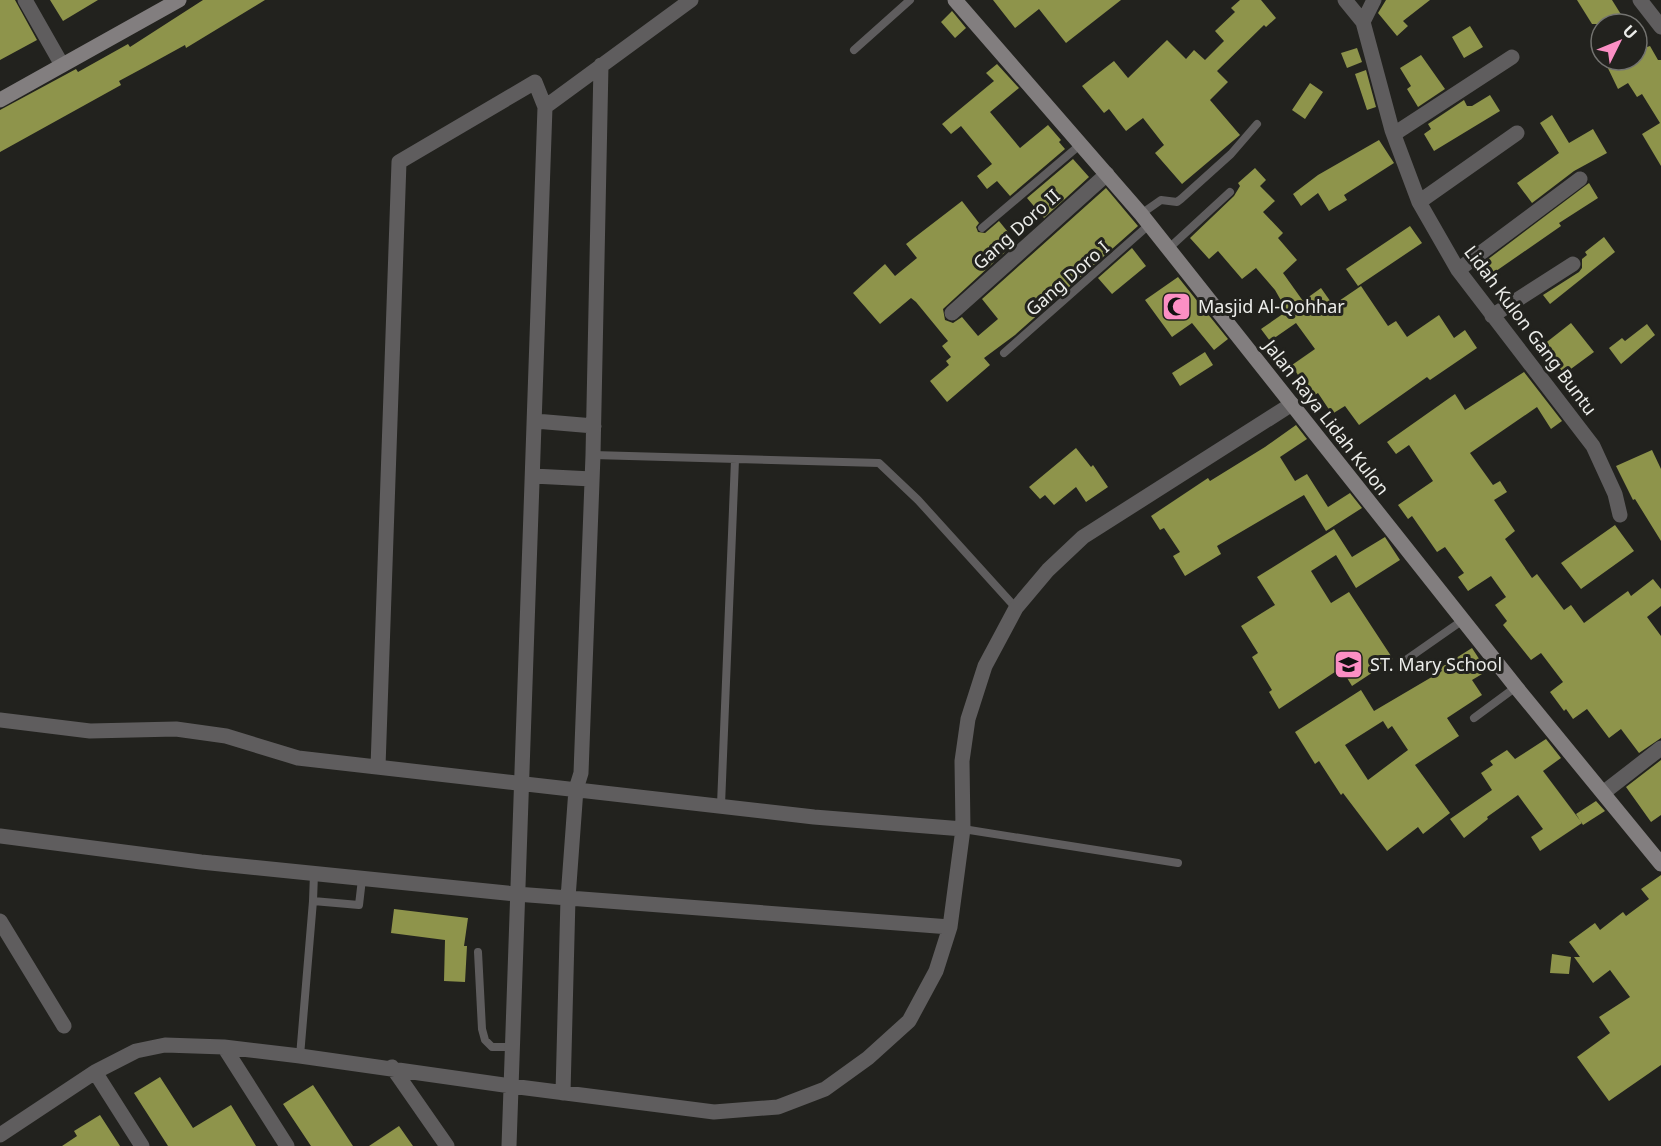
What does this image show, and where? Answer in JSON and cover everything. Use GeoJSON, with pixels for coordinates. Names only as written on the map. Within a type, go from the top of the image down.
{"type":"FeatureCollection","features":[{"type":"Feature","properties":{"kind":"main road"},"geometry":{"type":"LineString","coordinates":[[0,100],[179,0]]}},
{"type":"Feature","properties":{"kind":"main road","name":"Jalan Raya Lidah Kulon"},"geometry":{"type":"LineString","coordinates":[[956,0],[1145,219],[1516,687],[1661,864]]}},
{"type":"Feature","properties":{"kind":"street"},"geometry":{"type":"LineString","coordinates":[[26,0],[62,65]]}},
{"type":"Feature","properties":{"kind":"street"},"geometry":{"type":"LineString","coordinates":[[545,107],[691,0]]}},
{"type":"Feature","properties":{"kind":"street"},"geometry":{"type":"LineString","coordinates":[[1345,0],[1363,22],[1374,0]]}},
{"type":"Feature","properties":{"kind":"street"},"geometry":{"type":"LineString","coordinates":[[1640,0],[1661,27]]}},
{"type":"Feature","properties":{"kind":"street","name":"Lidah Kulon Gang Buntu"},"geometry":{"type":"LineString","coordinates":[[1363,22],[1394,134],[1419,202],[1458,270],[1593,446],[1615,494],[1620,515]]}},
{"type":"Feature","properties":{"kind":"street"},"geometry":{"type":"LineString","coordinates":[[1394,134],[1512,57]]}},
{"type":"Feature","properties":{"kind":"street"},"geometry":{"type":"LineString","coordinates":[[563,1093],[568,898],[576,789],[581,773],[593,455],[601,65]]}},
{"type":"Feature","properties":{"kind":"street"},"geometry":{"type":"LineString","coordinates":[[378,767],[399,162],[535,82],[545,107],[524,783],[516,894],[509,1146]]}},
{"type":"Feature","properties":{"kind":"street"},"geometry":{"type":"LineString","coordinates":[[1419,202],[1517,133]]}},
{"type":"Feature","properties":{"kind":"street","name":"Gang Doro II"},"geometry":{"type":"LineString","coordinates":[[952,313],[1107,174]]}},
{"type":"Feature","properties":{"kind":"street"},"geometry":{"type":"LineString","coordinates":[[1458,270],[1580,179]]}},
{"type":"Feature","properties":{"kind":"street"},"geometry":{"type":"LineString","coordinates":[[1492,316],[1573,264]]}},
{"type":"Feature","properties":{"kind":"street"},"geometry":{"type":"LineString","coordinates":[[0,1135],[95,1072],[136,1051],[165,1045],[224,1047],[392,1067],[511,1086],[714,1112],[778,1107],[825,1089],[868,1058],[909,1021],[936,971],[950,927],[963,829],[962,761],[968,719],[985,666],[1016,608],[1048,570],[1083,537],[1292,404]]}},
{"type":"Feature","properties":{"kind":"street"},"geometry":{"type":"LineString","coordinates":[[535,421],[594,426]]}},
{"type":"Feature","properties":{"kind":"street"},"geometry":{"type":"LineString","coordinates":[[533,476],[592,478]]}},
{"type":"Feature","properties":{"kind":"street"},"geometry":{"type":"LineString","coordinates":[[0,720],[90,731],[176,729],[226,736],[298,758],[814,817],[963,829]]}},
{"type":"Feature","properties":{"kind":"street"},"geometry":{"type":"LineString","coordinates":[[1603,793],[1661,748]]}},
{"type":"Feature","properties":{"kind":"street"},"geometry":{"type":"LineString","coordinates":[[0,836],[201,862],[516,894],[950,927]]}},
{"type":"Feature","properties":{"kind":"street"},"geometry":{"type":"LineString","coordinates":[[0,921],[64,1026]]}},
{"type":"Feature","properties":{"kind":"street"},"geometry":{"type":"LineString","coordinates":[[224,1047],[287,1146]]}},
{"type":"Feature","properties":{"kind":"street"},"geometry":{"type":"LineString","coordinates":[[392,1067],[447,1146]]}},
{"type":"Feature","properties":{"kind":"street"},"geometry":{"type":"LineString","coordinates":[[95,1072],[142,1146]]}},
{"type":"Feature","properties":{"kind":"street"},"geometry":{"type":"LineString","coordinates":[[0,1142],[3,1146]]}},
{"type":"Feature","properties":{"kind":"lane"},"geometry":{"type":"LineString","coordinates":[[854,50],[910,0]]}},
{"type":"Feature","properties":{"kind":"lane","name":"Gang Doro I"},"geometry":{"type":"LineString","coordinates":[[1004,353],[1145,219],[1161,200],[1177,202],[1181,199],[1231,154],[1257,124]]}},
{"type":"Feature","properties":{"kind":"lane"},"geometry":{"type":"LineString","coordinates":[[982,228],[1081,144]]}},
{"type":"Feature","properties":{"kind":"lane"},"geometry":{"type":"LineString","coordinates":[[1168,249],[1230,192]]}},
{"type":"Feature","properties":{"kind":"lane"},"geometry":{"type":"LineString","coordinates":[[593,455],[879,463],[918,500],[1016,608]]}},
{"type":"Feature","properties":{"kind":"lane"},"geometry":{"type":"LineString","coordinates":[[721,805],[735,460]]}},
{"type":"Feature","properties":{"kind":"lane"},"geometry":{"type":"LineString","coordinates":[[1403,662],[1463,620]]}},
{"type":"Feature","properties":{"kind":"lane"},"geometry":{"type":"LineString","coordinates":[[1474,717],[1516,687]]}},
{"type":"Feature","properties":{"kind":"lane"},"geometry":{"type":"LineString","coordinates":[[963,829],[1178,863]]}},
{"type":"Feature","properties":{"kind":"lane"},"geometry":{"type":"LineString","coordinates":[[300,1056],[314,874]]}},
{"type":"Feature","properties":{"kind":"lane"},"geometry":{"type":"LineString","coordinates":[[313,902],[359,905],[362,879]]}},
{"type":"Feature","properties":{"kind":"lane"},"geometry":{"type":"LineString","coordinates":[[478,952],[482,1029],[485,1040],[492,1047],[512,1047]]}},
{"type":"Feature","properties":{"kind":"building"},"geometry":{"type":"Polygon","coordinates":[[[0,0],[15,0],[37,40],[0,60],[0,0]]]}},
{"type":"Feature","properties":{"kind":"building"},"geometry":{"type":"Polygon","coordinates":[[[50,0],[98,0],[63,21],[50,0]]]}},
{"type":"Feature","properties":{"kind":"building"},"geometry":{"type":"Polygon","coordinates":[[[203,0],[265,0],[186,48],[185,45],[119,81],[121,85],[0,152],[0,110],[76,69],[78,72],[128,44],[130,47],[203,0]]]}},
{"type":"Feature","properties":{"kind":"building"},"geometry":{"type":"Polygon","coordinates":[[[993,0],[1121,0],[1066,43],[1039,9],[1015,28],[993,0]]]}},
{"type":"Feature","properties":{"kind":"building"},"geometry":{"type":"Polygon","coordinates":[[[1240,0],[1261,0],[1276,18],[1266,27],[1264,25],[1217,71],[1228,82],[1210,100],[1240,135],[1182,184],[1155,153],[1164,145],[1143,118],[1126,131],[1109,109],[1104,113],[1082,86],[1114,61],[1128,78],[1167,40],[1186,59],[1194,50],[1205,60],[1224,41],[1215,31],[1235,12],[1231,8],[1240,0]]]}},
{"type":"Feature","properties":{"kind":"building"},"geometry":{"type":"Polygon","coordinates":[[[1386,0],[1430,0],[1403,21],[1408,26],[1397,36],[1378,13],[1386,0]]]}},
{"type":"Feature","properties":{"kind":"building"},"geometry":{"type":"Polygon","coordinates":[[[1577,0],[1612,0],[1620,12],[1589,12],[1589,19],[1577,0]]]}},
{"type":"Feature","properties":{"kind":"building"},"geometry":{"type":"Polygon","coordinates":[[[952,11],[966,28],[955,38],[941,22],[952,11]]]}},
{"type":"Feature","properties":{"kind":"building"},"geometry":{"type":"Polygon","coordinates":[[[1470,26],[1483,47],[1464,58],[1452,37],[1470,26]]]}},
{"type":"Feature","properties":{"kind":"building"},"geometry":{"type":"Polygon","coordinates":[[[1650,46],[1658,60],[1661,60],[1661,166],[1642,134],[1660,123],[1642,94],[1637,97],[1628,83],[1618,89],[1610,72],[1649,72],[1650,46]]]}},
{"type":"Feature","properties":{"kind":"building"},"geometry":{"type":"Polygon","coordinates":[[[1357,48],[1362,62],[1347,68],[1341,53],[1357,48]]]}},
{"type":"Feature","properties":{"kind":"building"},"geometry":{"type":"Polygon","coordinates":[[[1421,55],[1445,89],[1418,107],[1407,89],[1411,86],[1400,68],[1421,55]]]}},
{"type":"Feature","properties":{"kind":"building"},"geometry":{"type":"Polygon","coordinates":[[[997,64],[1019,88],[990,112],[1020,148],[1048,125],[1061,140],[1059,142],[1065,149],[1010,196],[997,181],[987,189],[977,176],[992,164],[961,126],[951,134],[942,124],[994,81],[986,73],[997,64]]]}},
{"type":"Feature","properties":{"kind":"building"},"geometry":{"type":"Polygon","coordinates":[[[1366,70],[1376,107],[1367,110],[1355,74],[1366,70]]]}},
{"type":"Feature","properties":{"kind":"building"},"geometry":{"type":"Polygon","coordinates":[[[1310,83],[1323,92],[1305,119],[1292,110],[1310,83]]]}},
{"type":"Feature","properties":{"kind":"building"},"geometry":{"type":"Polygon","coordinates":[[[1490,95],[1500,111],[1434,151],[1424,134],[1431,129],[1428,124],[1464,100],[1467,106],[1472,106],[1490,95]]]}},
{"type":"Feature","properties":{"kind":"building"},"geometry":{"type":"Polygon","coordinates":[[[1552,115],[1569,143],[1593,129],[1607,153],[1574,171],[1532,203],[1517,183],[1559,153],[1540,123],[1552,115]]]}},
{"type":"Feature","properties":{"kind":"building"},"geometry":{"type":"Polygon","coordinates":[[[1379,140],[1394,163],[1344,195],[1347,200],[1329,211],[1318,193],[1301,206],[1293,194],[1318,175],[1379,140]]]}},
{"type":"Feature","properties":{"kind":"building"},"geometry":{"type":"Polygon","coordinates":[[[1073,159],[1089,177],[1044,218],[1027,198],[1073,159]]]}},
{"type":"Feature","properties":{"kind":"building"},"geometry":{"type":"Polygon","coordinates":[[[1255,168],[1266,180],[1260,186],[1275,201],[1263,212],[1283,233],[1278,238],[1297,260],[1283,273],[1303,301],[1321,288],[1333,305],[1361,286],[1388,326],[1396,321],[1407,337],[1439,315],[1454,338],[1465,330],[1477,348],[1430,380],[1427,377],[1359,425],[1345,406],[1332,414],[1318,393],[1311,397],[1292,365],[1315,349],[1296,323],[1270,341],[1261,329],[1287,311],[1275,290],[1256,268],[1242,279],[1218,251],[1209,259],[1190,238],[1234,196],[1240,186],[1238,183],[1255,168]]]}},
{"type":"Feature","properties":{"kind":"building"},"geometry":{"type":"Polygon","coordinates":[[[1589,183],[1598,198],[1559,223],[1561,226],[1486,278],[1479,266],[1589,183]]]}},
{"type":"Feature","properties":{"kind":"building"},"geometry":{"type":"Polygon","coordinates":[[[1106,188],[1138,226],[1015,335],[984,358],[990,365],[947,402],[930,381],[949,365],[946,361],[951,357],[942,346],[948,341],[916,302],[911,298],[880,324],[853,293],[885,264],[895,276],[917,258],[906,244],[962,201],[979,223],[976,227],[978,232],[985,233],[999,221],[1016,242],[943,309],[945,320],[953,323],[962,317],[978,336],[998,319],[982,299],[1106,188]]]}},
{"type":"Feature","properties":{"kind":"building"},"geometry":{"type":"Polygon","coordinates":[[[1410,226],[1422,243],[1358,286],[1346,269],[1410,226]]]}},
{"type":"Feature","properties":{"kind":"building"},"geometry":{"type":"Polygon","coordinates":[[[1604,237],[1615,252],[1550,304],[1543,295],[1579,272],[1582,268],[1582,259],[1587,255],[1585,252],[1604,237]]]}},
{"type":"Feature","properties":{"kind":"building"},"geometry":{"type":"Polygon","coordinates":[[[1132,248],[1146,266],[1112,294],[1098,278],[1132,248]]]}},
{"type":"Feature","properties":{"kind":"building","name":"Masjid Al-Qohhar"},"geometry":{"type":"Polygon","coordinates":[[[1178,277],[1228,339],[1214,350],[1192,323],[1172,337],[1145,300],[1178,277]]]}},
{"type":"Feature","properties":{"kind":"building"},"geometry":{"type":"Polygon","coordinates":[[[1571,323],[1594,352],[1564,374],[1543,345],[1571,323]]]}},
{"type":"Feature","properties":{"kind":"building"},"geometry":{"type":"Polygon","coordinates":[[[1647,324],[1655,335],[1621,364],[1609,348],[1622,338],[1625,341],[1647,324]]]}},
{"type":"Feature","properties":{"kind":"building"},"geometry":{"type":"Polygon","coordinates":[[[1205,352],[1213,365],[1180,386],[1172,373],[1205,352]]]}},
{"type":"Feature","properties":{"kind":"building"},"geometry":{"type":"Polygon","coordinates":[[[1524,372],[1562,421],[1551,429],[1537,407],[1470,453],[1493,485],[1500,481],[1507,492],[1494,500],[1515,531],[1505,539],[1532,578],[1537,574],[1564,610],[1571,605],[1584,623],[1628,591],[1631,596],[1653,579],[1661,589],[1661,606],[1647,617],[1661,636],[1661,738],[1639,753],[1621,729],[1609,738],[1587,709],[1573,719],[1566,709],[1564,711],[1550,692],[1563,682],[1541,653],[1531,660],[1503,625],[1507,621],[1495,605],[1506,597],[1491,576],[1468,591],[1458,577],[1464,573],[1445,547],[1437,552],[1412,516],[1408,519],[1398,505],[1433,481],[1409,445],[1396,454],[1387,442],[1455,394],[1465,410],[1524,372]]]}},
{"type":"Feature","properties":{"kind":"building"},"geometry":{"type":"Polygon","coordinates":[[[1296,425],[1307,439],[1280,457],[1295,481],[1307,474],[1328,507],[1350,493],[1362,508],[1326,531],[1304,495],[1217,546],[1221,554],[1185,576],[1173,556],[1180,552],[1164,528],[1160,530],[1151,516],[1208,478],[1210,481],[1265,447],[1296,425]]]}},
{"type":"Feature","properties":{"kind":"building"},"geometry":{"type":"Polygon","coordinates":[[[1076,448],[1091,467],[1093,465],[1108,487],[1086,502],[1076,487],[1054,505],[1045,495],[1040,499],[1029,487],[1076,448]]]}},
{"type":"Feature","properties":{"kind":"building"},"geometry":{"type":"Polygon","coordinates":[[[1652,450],[1661,469],[1661,541],[1635,499],[1633,500],[1616,466],[1652,450]]]}},
{"type":"Feature","properties":{"kind":"building"},"geometry":{"type":"Polygon","coordinates":[[[1615,525],[1634,551],[1581,589],[1561,563],[1615,525]]]}},
{"type":"Feature","properties":{"kind":"building"},"geometry":{"type":"Polygon","coordinates":[[[1334,529],[1352,557],[1385,537],[1400,560],[1356,588],[1336,555],[1311,571],[1331,603],[1349,592],[1393,659],[1352,686],[1341,668],[1279,709],[1269,692],[1272,690],[1252,657],[1258,653],[1241,626],[1275,605],[1257,577],[1334,529]]]}},
{"type":"Feature","properties":{"kind":"building"},"geometry":{"type":"Polygon","coordinates":[[[1472,648],[1487,671],[1472,680],[1482,695],[1447,718],[1459,736],[1415,765],[1450,813],[1423,834],[1418,827],[1387,851],[1343,793],[1341,795],[1319,761],[1315,764],[1295,732],[1361,690],[1374,711],[1442,671],[1440,668],[1472,648]],[[1383,721],[1345,745],[1368,780],[1408,750],[1392,726],[1388,729],[1383,721]]]}},
{"type":"Feature","properties":{"kind":"building"},"geometry":{"type":"Polygon","coordinates":[[[1546,739],[1561,758],[1543,771],[1582,823],[1540,851],[1531,837],[1543,829],[1518,795],[1487,817],[1488,819],[1464,838],[1450,819],[1492,790],[1481,773],[1493,765],[1490,761],[1507,750],[1515,759],[1546,739]]]}},
{"type":"Feature","properties":{"kind":"building"},"geometry":{"type":"Polygon","coordinates":[[[1661,760],[1661,815],[1651,822],[1626,787],[1661,760]]]}},
{"type":"Feature","properties":{"kind":"building"},"geometry":{"type":"Polygon","coordinates":[[[1596,801],[1605,811],[1583,825],[1576,814],[1596,801]]]}},
{"type":"Feature","properties":{"kind":"building"},"geometry":{"type":"Polygon","coordinates":[[[1661,875],[1661,1065],[1609,1101],[1577,1057],[1610,1033],[1599,1017],[1630,997],[1610,970],[1593,983],[1574,957],[1580,957],[1569,942],[1595,923],[1600,930],[1623,912],[1626,916],[1649,899],[1641,889],[1661,875]]]}},
{"type":"Feature","properties":{"kind":"building"},"geometry":{"type":"Polygon","coordinates":[[[394,909],[468,918],[464,946],[467,946],[465,982],[444,981],[445,940],[391,933],[394,909]]]}},
{"type":"Feature","properties":{"kind":"building"},"geometry":{"type":"Polygon","coordinates":[[[1552,954],[1571,957],[1569,974],[1550,973],[1552,954]]]}},
{"type":"Feature","properties":{"kind":"building"},"geometry":{"type":"Polygon","coordinates":[[[160,1077],[193,1128],[231,1105],[256,1146],[168,1146],[134,1093],[160,1077]]]}},
{"type":"Feature","properties":{"kind":"building"},"geometry":{"type":"Polygon","coordinates":[[[313,1085],[353,1146],[311,1146],[283,1104],[313,1085]]]}},
{"type":"Feature","properties":{"kind":"building"},"geometry":{"type":"Polygon","coordinates":[[[100,1115],[120,1146],[62,1146],[77,1136],[74,1131],[100,1115]]]}},
{"type":"Feature","properties":{"kind":"building"},"geometry":{"type":"Polygon","coordinates":[[[399,1126],[413,1146],[369,1146],[399,1126]]]}},
{"type":"Feature","properties":{"kind":"place","name":"Masjid Al-Qohhar"},"geometry":{"type":"Point","coordinates":[1177,306]}},
{"type":"Feature","properties":{"kind":"place","name":"ST. Mary School"},"geometry":{"type":"Point","coordinates":[1349,664]}}]}
